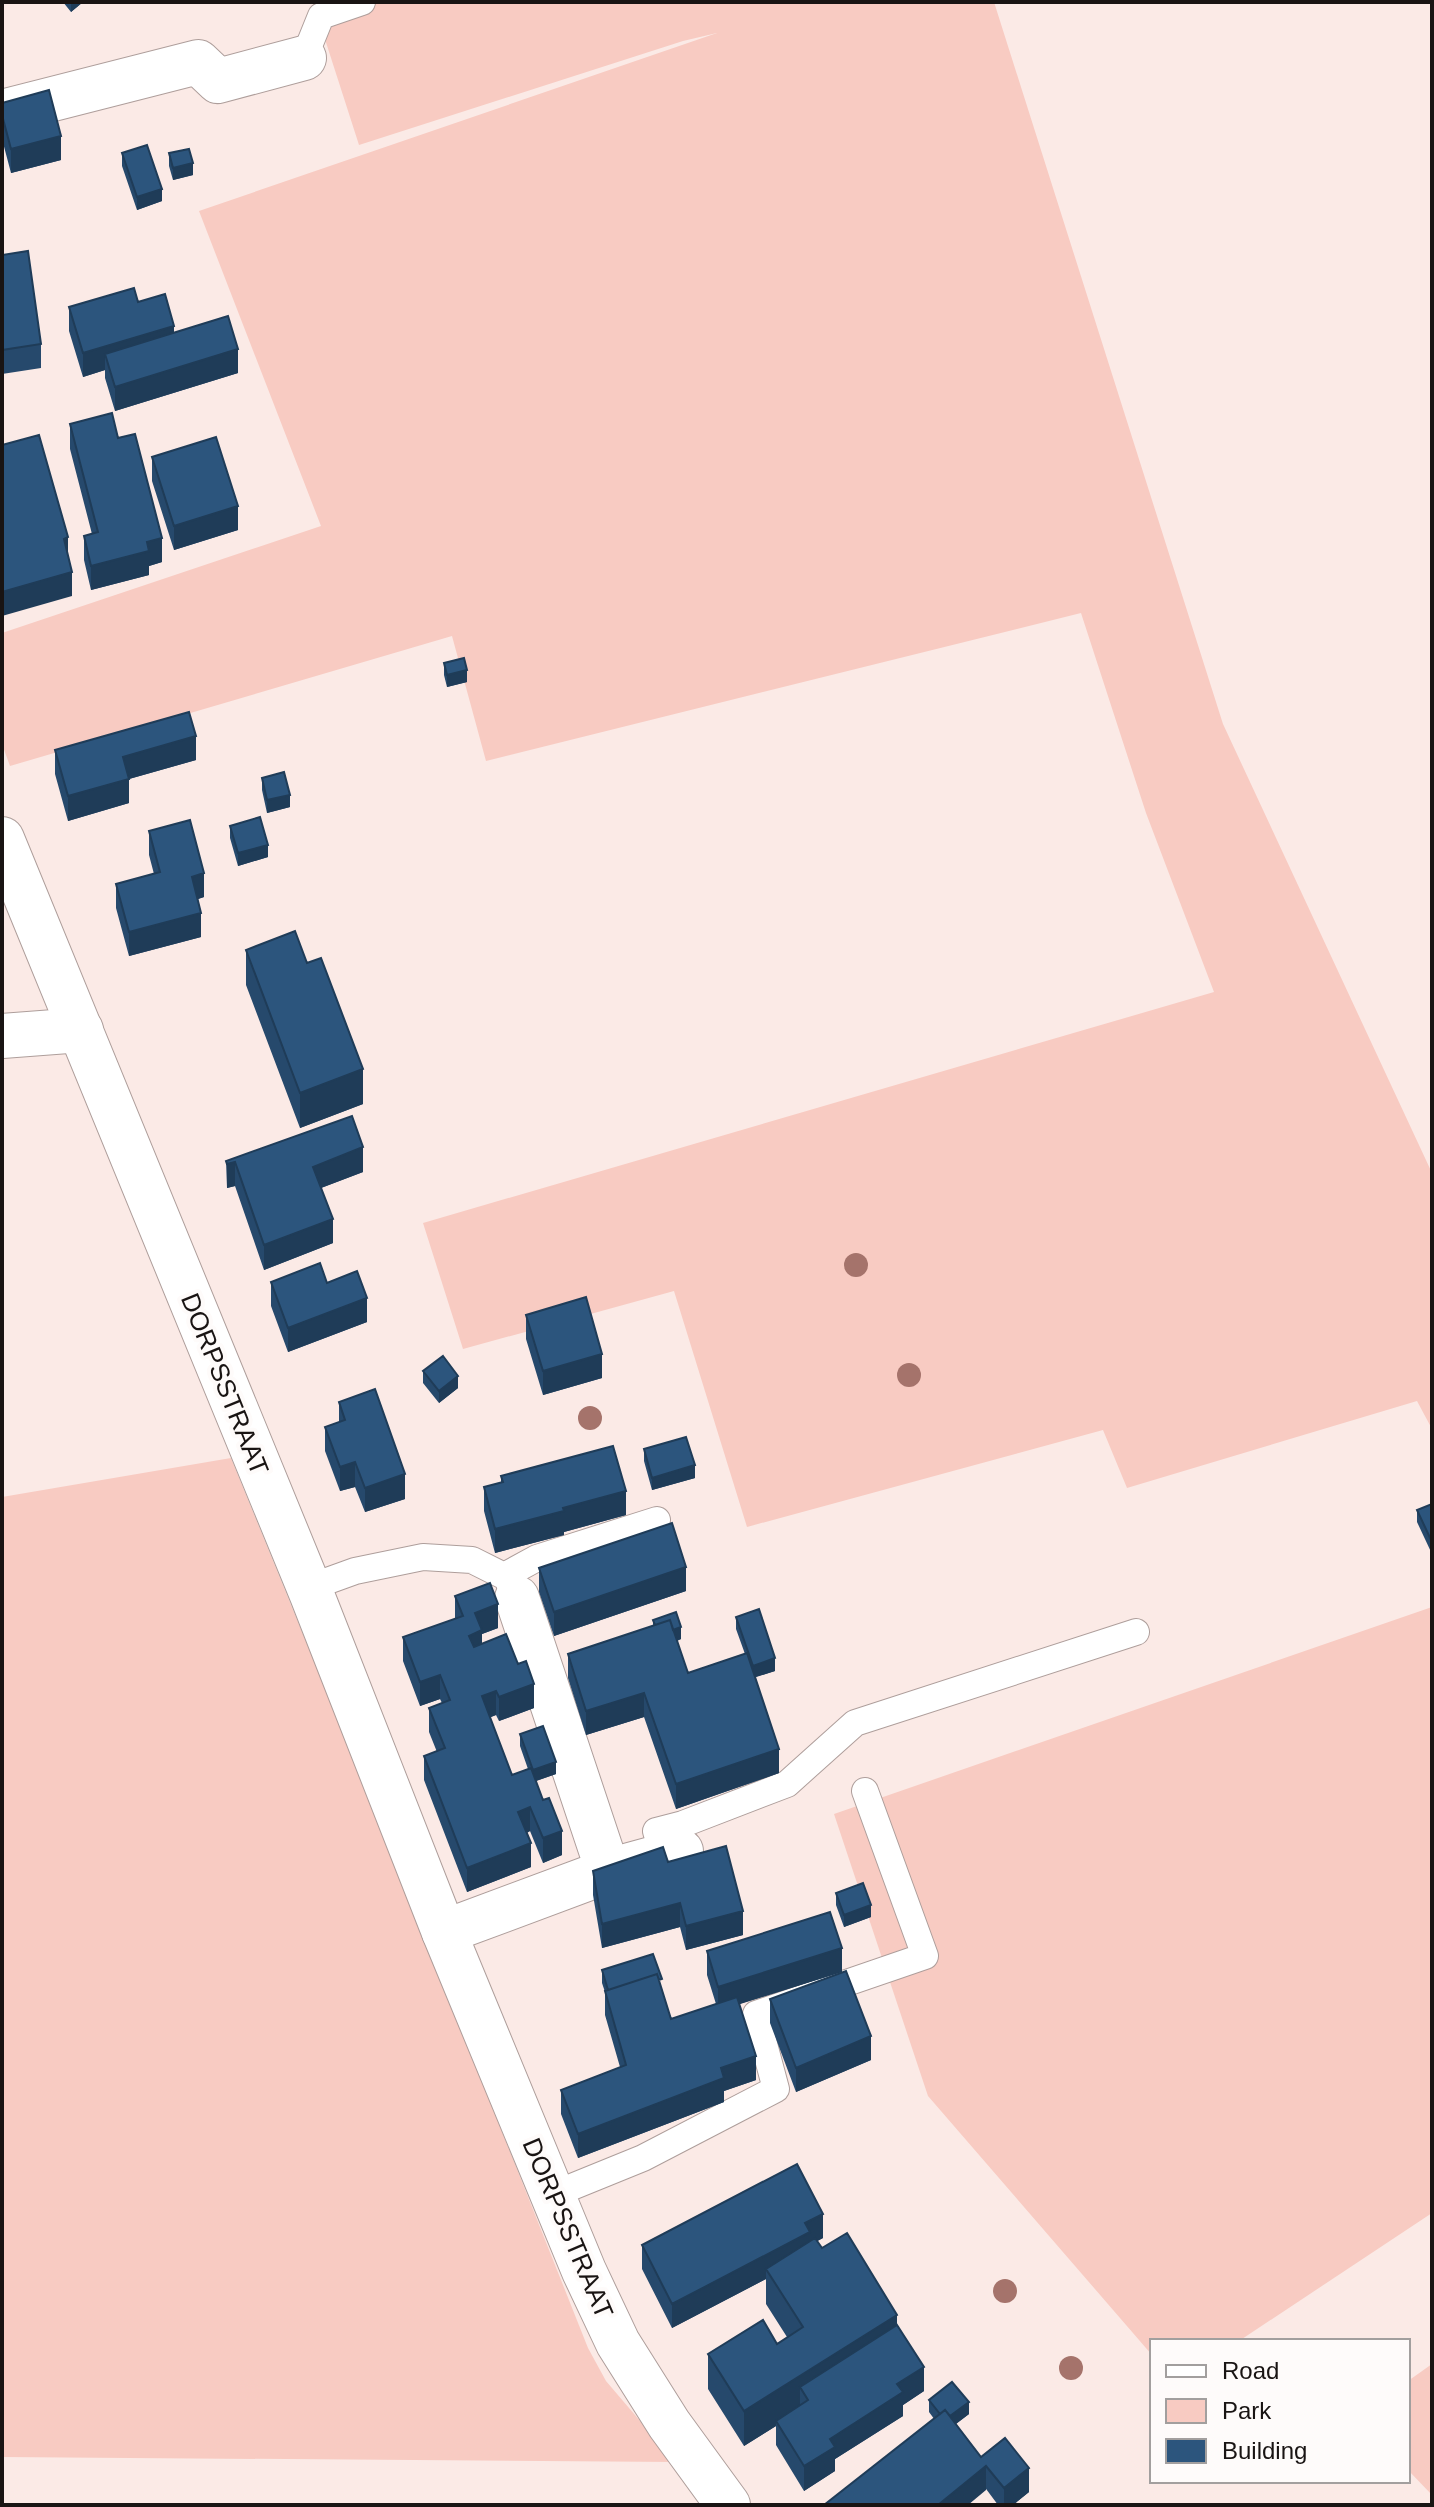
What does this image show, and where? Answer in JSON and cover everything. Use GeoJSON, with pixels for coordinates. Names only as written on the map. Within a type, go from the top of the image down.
{"type":"FeatureCollection","features":[{"type":"Feature","properties":{"kind":"street"},"geometry":{"type":"LineString","coordinates":[[2,112],[198,62],[218,81],[304,58]]}},
{"type":"Feature","properties":{"kind":"street","name":"DORPSSTRAAT"},"geometry":{"type":"LineString","coordinates":[[2,839],[552,2195],[618,2343],[669,2424],[728,2505]]}},
{"type":"Feature","properties":{"kind":"street"},"geometry":{"type":"LineString","coordinates":[[2,1036],[81,1030]]}},
{"type":"Feature","properties":{"kind":"street"},"geometry":{"type":"LineString","coordinates":[[510,1587],[608,1871]]}},
{"type":"Feature","properties":{"kind":"street"},"geometry":{"type":"LineString","coordinates":[[444,1932],[608,1871],[672,1854]]}},
{"type":"Feature","properties":{"kind":"lane"},"geometry":{"type":"LineString","coordinates":[[304,58],[321,16],[362,2]]}},
{"type":"Feature","properties":{"kind":"lane"},"geometry":{"type":"LineString","coordinates":[[308,1588],[355,1571],[423,1557],[472,1560],[510,1587],[537,1558],[657,1520]]}},
{"type":"Feature","properties":{"kind":"lane"},"geometry":{"type":"LineString","coordinates":[[672,1854],[656,1831],[683,1824],[787,1784],[855,1723],[1136,1632]]}},
{"type":"Feature","properties":{"kind":"lane"},"geometry":{"type":"LineString","coordinates":[[552,2195],[643,2158],[776,2089],[756,2014],[925,1956],[865,1791]]}},
{"type":"Feature","properties":{"kind":"green space"},"geometry":{"type":"Polygon","coordinates":[[[313,2],[994,2],[1223,724],[1432,1173],[1432,1429],[1417,1401],[1127,1488],[1103,1430],[747,1527],[674,1291],[463,1349],[423,1223],[1214,992],[1146,813],[1081,613],[486,761],[452,636],[10,766],[2,744],[2,633],[321,526],[199,211],[717,33],[683,41],[359,145],[313,2]]]}},
{"type":"Feature","properties":{"kind":"green space"},"geometry":{"type":"Polygon","coordinates":[[[231,1458],[588,2348],[606,2381],[675,2462],[2,2457],[2,1497],[231,1458]]]}},
{"type":"Feature","properties":{"kind":"green space"},"geometry":{"type":"Polygon","coordinates":[[[1432,1607],[1432,2213],[1242,2339],[1150,2339],[1150,2353],[928,2096],[834,1814],[1432,1607]]]}},
{"type":"Feature","properties":{"kind":"green space"},"geometry":{"type":"Polygon","coordinates":[[[1432,2364],[1432,2495],[1410,2472],[1410,2380],[1432,2364]]]}},
{"type":"Feature","properties":{"kind":"building"},"geometry":{"type":"Polygon","coordinates":[[[49,90],[61,136],[11,149],[2,103],[49,90]]]}},
{"type":"Feature","properties":{"kind":"building"},"geometry":{"type":"Polygon","coordinates":[[[147,145],[162,189],[137,197],[122,153],[147,145]]]}},
{"type":"Feature","properties":{"kind":"building"},"geometry":{"type":"Polygon","coordinates":[[[189,149],[193,163],[173,168],[169,153],[189,149]]]}},
{"type":"Feature","properties":{"kind":"building"},"geometry":{"type":"Polygon","coordinates":[[[28,251],[41,344],[2,350],[2,255],[28,251]]]}},
{"type":"Feature","properties":{"kind":"building"},"geometry":{"type":"Polygon","coordinates":[[[134,288],[138,302],[165,294],[174,326],[83,353],[69,307],[134,288]]]}},
{"type":"Feature","properties":{"kind":"building"},"geometry":{"type":"Polygon","coordinates":[[[228,316],[238,349],[115,387],[105,354],[228,316]]]}},
{"type":"Feature","properties":{"kind":"building"},"geometry":{"type":"Polygon","coordinates":[[[112,413],[118,438],[135,434],[162,538],[147,542],[149,551],[91,566],[84,536],[98,532],[70,424],[112,413]]]}},
{"type":"Feature","properties":{"kind":"building"},"geometry":{"type":"Polygon","coordinates":[[[39,435],[68,537],[64,539],[72,572],[2,592],[2,445],[39,435]]]}},
{"type":"Feature","properties":{"kind":"building"},"geometry":{"type":"Polygon","coordinates":[[[216,437],[238,506],[174,526],[152,457],[216,437]]]}},
{"type":"Feature","properties":{"kind":"building"},"geometry":{"type":"Polygon","coordinates":[[[464,658],[467,670],[447,675],[444,663],[464,658]]]}},
{"type":"Feature","properties":{"kind":"building"},"geometry":{"type":"Polygon","coordinates":[[[189,712],[196,736],[123,757],[129,779],[68,796],[55,750],[189,712]]]}},
{"type":"Feature","properties":{"kind":"building"},"geometry":{"type":"Polygon","coordinates":[[[284,772],[290,795],[267,800],[262,778],[284,772]]]}},
{"type":"Feature","properties":{"kind":"building"},"geometry":{"type":"Polygon","coordinates":[[[260,817],[268,845],[238,853],[230,826],[260,817]]]}},
{"type":"Feature","properties":{"kind":"building"},"geometry":{"type":"Polygon","coordinates":[[[190,820],[204,873],[192,877],[201,913],[129,932],[116,884],[160,872],[149,831],[190,820]]]}},
{"type":"Feature","properties":{"kind":"building"},"geometry":{"type":"Polygon","coordinates":[[[295,931],[307,963],[321,958],[363,1069],[300,1093],[246,950],[295,931]]]}},
{"type":"Feature","properties":{"kind":"building"},"geometry":{"type":"Polygon","coordinates":[[[352,1116],[363,1147],[313,1167],[333,1219],[264,1245],[235,1162],[227,1164],[226,1161],[352,1116]]]}},
{"type":"Feature","properties":{"kind":"building"},"geometry":{"type":"Polygon","coordinates":[[[320,1263],[327,1283],[357,1271],[367,1298],[288,1328],[271,1282],[320,1263]]]}},
{"type":"Feature","properties":{"kind":"building"},"geometry":{"type":"Polygon","coordinates":[[[586,1297],[602,1354],[543,1371],[526,1315],[586,1297]]]}},
{"type":"Feature","properties":{"kind":"building"},"geometry":{"type":"Polygon","coordinates":[[[443,1356],[458,1376],[439,1391],[423,1371],[443,1356]]]}},
{"type":"Feature","properties":{"kind":"building"},"geometry":{"type":"Polygon","coordinates":[[[375,1389],[405,1474],[365,1488],[355,1462],[340,1467],[325,1427],[345,1420],[339,1402],[375,1389]]]}},
{"type":"Feature","properties":{"kind":"building"},"geometry":{"type":"Polygon","coordinates":[[[686,1437],[695,1465],[652,1478],[644,1449],[686,1437]]]}},
{"type":"Feature","properties":{"kind":"building"},"geometry":{"type":"Polygon","coordinates":[[[613,1446],[626,1491],[495,1529],[484,1487],[503,1482],[501,1476],[613,1446]]]}},
{"type":"Feature","properties":{"kind":"building"},"geometry":{"type":"Polygon","coordinates":[[[1432,1504],[1432,1542],[1417,1510],[1432,1504]]]}},
{"type":"Feature","properties":{"kind":"building"},"geometry":{"type":"Polygon","coordinates":[[[672,1523],[686,1567],[554,1612],[539,1568],[672,1523]]]}},
{"type":"Feature","properties":{"kind":"building"},"geometry":{"type":"Polygon","coordinates":[[[490,1583],[498,1604],[475,1613],[482,1630],[469,1636],[474,1647],[506,1634],[518,1664],[526,1661],[534,1684],[499,1697],[496,1691],[482,1696],[512,1775],[531,1768],[543,1800],[549,1798],[562,1831],[543,1838],[530,1807],[518,1812],[531,1843],[467,1868],[424,1756],[445,1748],[429,1708],[450,1700],[440,1675],[420,1682],[403,1637],[463,1616],[455,1596],[490,1583]]]}},
{"type":"Feature","properties":{"kind":"building"},"geometry":{"type":"Polygon","coordinates":[[[759,1609],[775,1658],[753,1666],[736,1617],[759,1609]]]}},
{"type":"Feature","properties":{"kind":"building"},"geometry":{"type":"Polygon","coordinates":[[[676,1612],[681,1627],[673,1630],[670,1620],[655,1625],[653,1620],[676,1612]]]}},
{"type":"Feature","properties":{"kind":"building"},"geometry":{"type":"Polygon","coordinates":[[[670,1620],[688,1673],[747,1653],[779,1749],[676,1784],[644,1693],[586,1711],[568,1654],[670,1620]]]}},
{"type":"Feature","properties":{"kind":"building"},"geometry":{"type":"Polygon","coordinates":[[[543,1726],[556,1762],[533,1770],[520,1734],[543,1726]]]}},
{"type":"Feature","properties":{"kind":"building"},"geometry":{"type":"Polygon","coordinates":[[[726,1846],[743,1911],[686,1926],[680,1903],[602,1924],[593,1871],[663,1847],[668,1862],[726,1846]]]}},
{"type":"Feature","properties":{"kind":"building"},"geometry":{"type":"Polygon","coordinates":[[[863,1883],[871,1905],[844,1915],[836,1893],[863,1883]]]}},
{"type":"Feature","properties":{"kind":"building"},"geometry":{"type":"Polygon","coordinates":[[[830,1912],[842,1948],[718,1987],[707,1951],[830,1912]]]}},
{"type":"Feature","properties":{"kind":"building"},"geometry":{"type":"Polygon","coordinates":[[[653,1954],[662,1979],[659,1980],[657,1974],[608,1990],[602,1970],[653,1954]]]}},
{"type":"Feature","properties":{"kind":"building"},"geometry":{"type":"Polygon","coordinates":[[[846,1971],[871,2036],[796,2068],[770,1999],[846,1971]]]}},
{"type":"Feature","properties":{"kind":"building"},"geometry":{"type":"Polygon","coordinates":[[[657,1974],[671,2019],[737,1997],[756,2056],[721,2068],[724,2078],[578,2134],[561,2090],[626,2065],[605,1991],[657,1974]]]}},
{"type":"Feature","properties":{"kind":"building"},"geometry":{"type":"Polygon","coordinates":[[[797,2164],[823,2214],[805,2223],[810,2232],[672,2304],[642,2245],[797,2164]]]}},
{"type":"Feature","properties":{"kind":"building"},"geometry":{"type":"Polygon","coordinates":[[[847,2233],[897,2315],[744,2411],[708,2354],[763,2320],[777,2344],[803,2327],[766,2269],[815,2238],[822,2248],[847,2233]]]}},
{"type":"Feature","properties":{"kind":"building"},"geometry":{"type":"Polygon","coordinates":[[[897,2325],[924,2367],[897,2384],[903,2392],[830,2439],[835,2447],[804,2466],[776,2421],[808,2400],[800,2387],[897,2325]]]}},
{"type":"Feature","properties":{"kind":"building"},"geometry":{"type":"Polygon","coordinates":[[[952,2382],[969,2402],[950,2416],[945,2410],[940,2414],[929,2400],[952,2382]]]}},
{"type":"Feature","properties":{"kind":"building"},"geometry":{"type":"Polygon","coordinates":[[[945,2410],[981,2457],[1005,2438],[1029,2468],[1004,2488],[986,2466],[938,2505],[824,2505],[945,2410]]]}}]}
